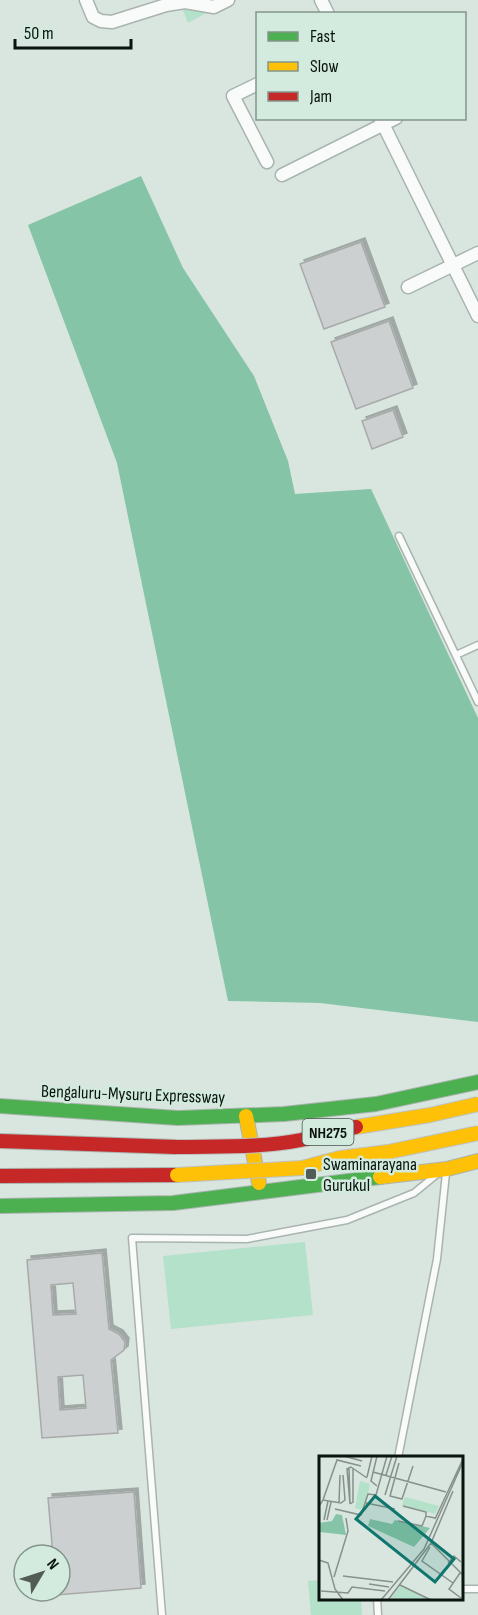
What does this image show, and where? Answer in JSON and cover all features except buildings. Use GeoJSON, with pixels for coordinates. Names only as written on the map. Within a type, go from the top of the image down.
{"type":"FeatureCollection","features":[{"type":"Feature","properties":{"kind":"main road","name":"Bengaluru-Mysuru Expressway"},"geometry":{"type":"LineString","coordinates":[[0,1106],[178,1118],[246,1116],[376,1104],[478,1082]]}},
{"type":"Feature","properties":{"kind":"main road","name":"NH275"},"geometry":{"type":"LineString","coordinates":[[0,1141],[237,1146],[301,1140],[336,1130],[430,1115],[478,1104]]}},
{"type":"Feature","properties":{"kind":"main road"},"geometry":{"type":"LineString","coordinates":[[246,1116],[261,1193]]}},
{"type":"Feature","properties":{"kind":"main road","name":"NH275"},"geometry":{"type":"LineString","coordinates":[[0,1176],[177,1175],[302,1168],[340,1158],[398,1150],[478,1133]]}},
{"type":"Feature","properties":{"kind":"main road"},"geometry":{"type":"LineString","coordinates":[[0,1206],[173,1203],[443,1169],[478,1161]]}},
{"type":"Feature","properties":{"kind":"street"},"geometry":{"type":"LineString","coordinates":[[86,0],[93,17],[101,21],[112,22],[166,5],[185,2],[214,7],[228,0]]}},
{"type":"Feature","properties":{"kind":"street"},"geometry":{"type":"LineString","coordinates":[[256,85],[233,96],[267,162]]}},
{"type":"Feature","properties":{"kind":"street"},"geometry":{"type":"LineString","coordinates":[[282,175],[381,122],[478,316]]}},
{"type":"Feature","properties":{"kind":"street"},"geometry":{"type":"LineString","coordinates":[[408,287],[478,253]]}},
{"type":"Feature","properties":{"kind":"lane"},"geometry":{"type":"LineString","coordinates":[[399,536],[478,702]]}},
{"type":"Feature","properties":{"kind":"lane"},"geometry":{"type":"LineString","coordinates":[[456,655],[478,645]]}},
{"type":"Feature","properties":{"kind":"lane"},"geometry":{"type":"LineString","coordinates":[[398,1456],[437,1259],[443,1169]]}},
{"type":"Feature","properties":{"kind":"lane"},"geometry":{"type":"LineString","coordinates":[[162,1615],[132,1238],[247,1239],[347,1220],[414,1193],[443,1169]]}},
{"type":"Feature","properties":{"kind":"lane"},"geometry":{"type":"LineString","coordinates":[[377,1600],[378,1615]]}},
{"type":"Feature","properties":{"kind":"shaded area"},"geometry":{"type":"Polygon","coordinates":[[[179,0],[230,0],[188,23],[179,0]]]}},
{"type":"Feature","properties":{"kind":"shaded area"},"geometry":{"type":"Polygon","coordinates":[[[141,176],[183,268],[254,376],[288,461],[295,494],[371,489],[478,718],[478,1022],[320,1003],[228,1001],[117,463],[28,225],[141,176]]]}},
{"type":"Feature","properties":{"kind":"shaded area"},"geometry":{"type":"Polygon","coordinates":[[[305,1242],[313,1315],[171,1329],[163,1256],[305,1242]]]}},
{"type":"Feature","properties":{"kind":"shaded area"},"geometry":{"type":"Polygon","coordinates":[[[319,1580],[319,1600],[361,1600],[362,1615],[311,1615],[308,1581],[319,1580]]]}},
{"type":"Feature","properties":{"kind":"traffic: fast"},"geometry":{"type":"LineString","coordinates":[[0,1106],[178,1118],[284,1114],[376,1104],[478,1082]]}},
{"type":"Feature","properties":{"kind":"traffic: fast"},"geometry":{"type":"LineString","coordinates":[[0,1206],[173,1203],[380,1177]]}},
{"type":"Feature","properties":{"kind":"traffic: slow"},"geometry":{"type":"LineString","coordinates":[[356,1127],[430,1115],[478,1104]]}},
{"type":"Feature","properties":{"kind":"traffic: slow"},"geometry":{"type":"LineString","coordinates":[[246,1116],[259,1183]]}},
{"type":"Feature","properties":{"kind":"traffic: slow"},"geometry":{"type":"LineString","coordinates":[[177,1175],[302,1168],[340,1158],[388,1152],[478,1133]]}},
{"type":"Feature","properties":{"kind":"traffic: slow"},"geometry":{"type":"LineString","coordinates":[[380,1177],[447,1169],[478,1161]]}},
{"type":"Feature","properties":{"kind":"traffic: jam"},"geometry":{"type":"LineString","coordinates":[[176,1147],[270,1144],[301,1140],[356,1127]]}},
{"type":"Feature","properties":{"kind":"traffic: jam"},"geometry":{"type":"LineString","coordinates":[[0,1141],[176,1147]]}},
{"type":"Feature","properties":{"kind":"traffic: jam"},"geometry":{"type":"LineString","coordinates":[[0,1176],[177,1175]]}},
{"type":"Feature","properties":{"kind":"place","name":"Swaminarayana Gurukul"},"geometry":{"type":"Point","coordinates":[311,1174]}}]}
